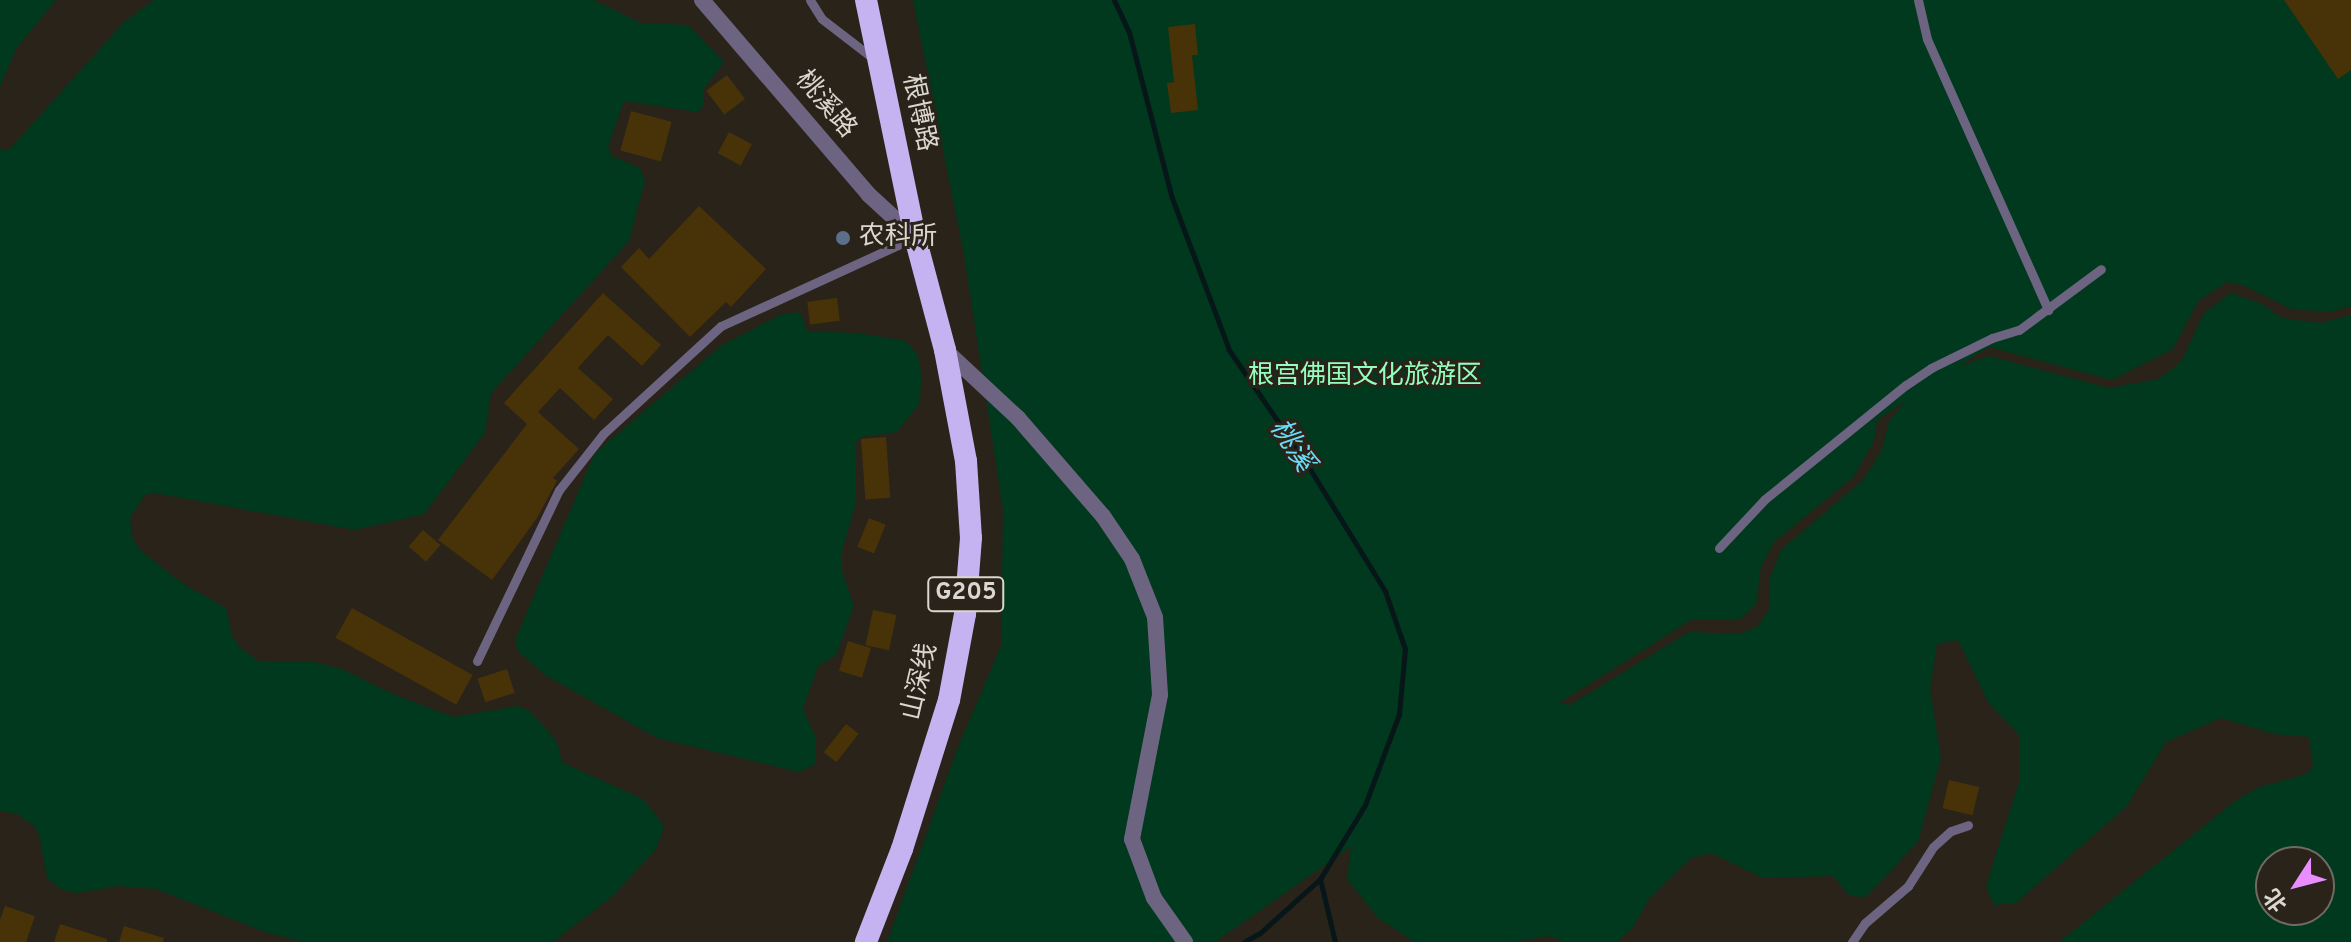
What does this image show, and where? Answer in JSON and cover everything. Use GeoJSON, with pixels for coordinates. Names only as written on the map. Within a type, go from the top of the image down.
{"type":"FeatureCollection","features":[{"type":"Feature","properties":{"kind":"highway","name":"根博路"},"geometry":{"type":"LineString","coordinates":[[866,0],[915,237]]}},
{"type":"Feature","properties":{"kind":"highway","name":"山深线"},"geometry":{"type":"LineString","coordinates":[[866,942],[902,849],[949,700],[965,614],[971,538],[966,461],[945,350],[915,237]]}},
{"type":"Feature","properties":{"kind":"street","name":"桃溪路"},"geometry":{"type":"LineString","coordinates":[[702,0],[868,194],[915,237]]}},
{"type":"Feature","properties":{"kind":"street"},"geometry":{"type":"LineString","coordinates":[[945,350],[1018,418],[1103,516],[1132,559],[1155,617],[1160,695],[1132,839],[1154,898],[1185,942]]}},
{"type":"Feature","properties":{"kind":"lane"},"geometry":{"type":"LineString","coordinates":[[810,0],[822,19],[879,62]]}},
{"type":"Feature","properties":{"kind":"lane"},"geometry":{"type":"LineString","coordinates":[[1918,0],[1927,39],[2048,310]]}},
{"type":"Feature","properties":{"kind":"lane"},"geometry":{"type":"LineString","coordinates":[[477,661],[559,490],[603,434],[721,326],[915,237]]}},
{"type":"Feature","properties":{"kind":"lane"},"geometry":{"type":"LineString","coordinates":[[1719,548],[1776,489],[1906,385],[1931,368],[1992,338],[2019,330],[2101,269]]}},
{"type":"Feature","properties":{"kind":"lane"},"geometry":{"type":"LineString","coordinates":[[1852,942],[1865,923],[1908,886],[1933,847],[1951,831],[1968,825]]}},
{"type":"Feature","properties":{"kind":"green space"},"geometry":{"type":"Polygon","coordinates":[[[0,0],[56,0],[16,49],[0,87],[0,0]]]}},
{"type":"Feature","properties":{"kind":"green space"},"geometry":{"type":"Polygon","coordinates":[[[154,0],[593,0],[641,23],[688,25],[724,62],[703,90],[703,106],[698,112],[624,101],[608,147],[612,156],[640,168],[645,181],[629,241],[491,393],[485,433],[424,514],[355,530],[155,493],[145,495],[130,518],[132,537],[140,550],[182,583],[226,608],[232,636],[258,661],[313,662],[342,669],[395,695],[453,717],[517,706],[528,710],[557,742],[562,762],[644,800],[664,826],[656,849],[614,895],[553,942],[305,942],[268,933],[156,889],[119,886],[75,893],[60,889],[47,878],[39,834],[34,826],[17,814],[0,811],[0,149],[9,150],[124,22],[154,0]]]}},
{"type":"Feature","properties":{"kind":"green space","name":"根宫佛国文化旅游区"},"geometry":{"type":"Polygon","coordinates":[[[913,0],[2351,0],[2351,306],[2329,312],[2291,309],[2243,285],[2227,282],[2198,301],[2173,349],[2112,380],[1989,347],[1958,367],[1989,356],[2109,388],[2159,379],[2181,362],[2204,313],[2231,293],[2260,303],[2282,318],[2321,323],[2351,315],[2351,942],[2059,942],[2239,798],[2260,787],[2304,775],[2313,767],[2309,737],[2274,734],[2221,718],[2166,742],[2127,806],[2016,903],[1994,905],[1986,886],[2019,782],[2019,735],[1988,702],[1958,640],[1937,644],[1930,689],[1941,758],[1918,842],[1866,897],[1850,896],[1833,876],[1763,878],[1711,853],[1691,858],[1648,900],[1634,926],[1617,942],[1566,942],[1550,936],[1508,942],[1414,942],[1378,918],[1347,879],[1351,847],[1215,942],[887,942],[960,742],[1001,646],[1003,510],[964,255],[913,0]],[[1906,401],[1877,420],[1874,441],[1853,477],[1774,542],[1761,567],[1756,605],[1739,620],[1691,620],[1559,703],[1570,705],[1689,632],[1739,634],[1758,626],[1769,609],[1770,578],[1781,550],[1863,480],[1882,450],[1889,421],[1906,401]]]}},
{"type":"Feature","properties":{"kind":"green space"},"geometry":{"type":"Polygon","coordinates":[[[800,312],[807,331],[857,333],[906,341],[917,354],[922,376],[919,404],[897,432],[861,437],[855,442],[855,506],[842,551],[842,571],[854,606],[836,655],[818,666],[803,709],[815,735],[815,764],[799,772],[657,738],[545,675],[518,651],[515,640],[595,453],[722,345],[782,314],[800,312]]]}},
{"type":"Feature","properties":{"kind":"building"},"geometry":{"type":"Polygon","coordinates":[[[2284,0],[2351,0],[2351,70],[2338,79],[2284,0]]]}},
{"type":"Feature","properties":{"kind":"building"},"geometry":{"type":"Polygon","coordinates":[[[1195,24],[1198,55],[1192,55],[1198,110],[1171,113],[1167,83],[1174,82],[1168,27],[1195,24]]]}},
{"type":"Feature","properties":{"kind":"building"},"geometry":{"type":"Polygon","coordinates":[[[727,75],[745,99],[724,115],[706,91],[727,75]]]}},
{"type":"Feature","properties":{"kind":"building"},"geometry":{"type":"Polygon","coordinates":[[[631,111],[672,122],[661,161],[620,151],[631,111]]]}},
{"type":"Feature","properties":{"kind":"building"},"geometry":{"type":"Polygon","coordinates":[[[729,132],[752,144],[741,165],[718,153],[729,132]]]}},
{"type":"Feature","properties":{"kind":"building"},"geometry":{"type":"Polygon","coordinates":[[[699,206],[766,269],[731,307],[726,302],[690,337],[621,267],[639,248],[649,259],[699,206]]]}},
{"type":"Feature","properties":{"kind":"building"},"geometry":{"type":"Polygon","coordinates":[[[603,293],[661,345],[642,366],[608,335],[578,368],[613,399],[594,420],[560,388],[538,412],[579,449],[553,478],[557,481],[537,518],[492,580],[438,540],[527,424],[504,403],[603,293]]]}},
{"type":"Feature","properties":{"kind":"building"},"geometry":{"type":"Polygon","coordinates":[[[837,298],[840,321],[810,324],[807,302],[837,298]]]}},
{"type":"Feature","properties":{"kind":"building"},"geometry":{"type":"Polygon","coordinates":[[[886,437],[890,498],[865,500],[861,439],[886,437]]]}},
{"type":"Feature","properties":{"kind":"building"},"geometry":{"type":"Polygon","coordinates":[[[869,518],[886,525],[874,553],[857,547],[869,518]]]}},
{"type":"Feature","properties":{"kind":"building"},"geometry":{"type":"Polygon","coordinates":[[[423,530],[440,545],[426,562],[409,547],[423,530]]]}},
{"type":"Feature","properties":{"kind":"building"},"geometry":{"type":"Polygon","coordinates":[[[352,608],[473,675],[456,705],[336,638],[352,608]]]}},
{"type":"Feature","properties":{"kind":"building"},"geometry":{"type":"Polygon","coordinates":[[[873,610],[896,615],[889,650],[866,645],[873,610]]]}},
{"type":"Feature","properties":{"kind":"building"},"geometry":{"type":"Polygon","coordinates":[[[848,641],[871,648],[862,678],[839,671],[848,641]]]}},
{"type":"Feature","properties":{"kind":"building"},"geometry":{"type":"Polygon","coordinates":[[[507,669],[515,693],[485,702],[478,679],[507,669]]]}},
{"type":"Feature","properties":{"kind":"building"},"geometry":{"type":"Polygon","coordinates":[[[846,724],[859,734],[836,762],[824,752],[846,724]]]}},
{"type":"Feature","properties":{"kind":"building"},"geometry":{"type":"Polygon","coordinates":[[[1949,780],[1979,787],[1973,815],[1942,808],[1949,780]]]}},
{"type":"Feature","properties":{"kind":"building"},"geometry":{"type":"Polygon","coordinates":[[[5,906],[35,916],[26,942],[0,942],[0,920],[5,906]]]}},
{"type":"Feature","properties":{"kind":"building"},"geometry":{"type":"Polygon","coordinates":[[[60,924],[107,939],[107,942],[54,942],[60,924]]]}},
{"type":"Feature","properties":{"kind":"building"},"geometry":{"type":"Polygon","coordinates":[[[124,926],[164,938],[163,942],[119,942],[124,926]]]}},
{"type":"Feature","properties":{"kind":"waterway","name":"桃溪"},"geometry":{"type":"LineString","coordinates":[[1114,0],[1129,32],[1172,198],[1229,350],[1305,461],[1385,591],[1405,649],[1399,714],[1365,805],[1320,879],[1260,933],[1244,942]]}},
{"type":"Feature","properties":{"kind":"waterway"},"geometry":{"type":"LineString","coordinates":[[1320,879],[1335,942]]}},
{"type":"Feature","properties":{"kind":"place","name":"农科所"},"geometry":{"type":"Point","coordinates":[843,238]}}]}
